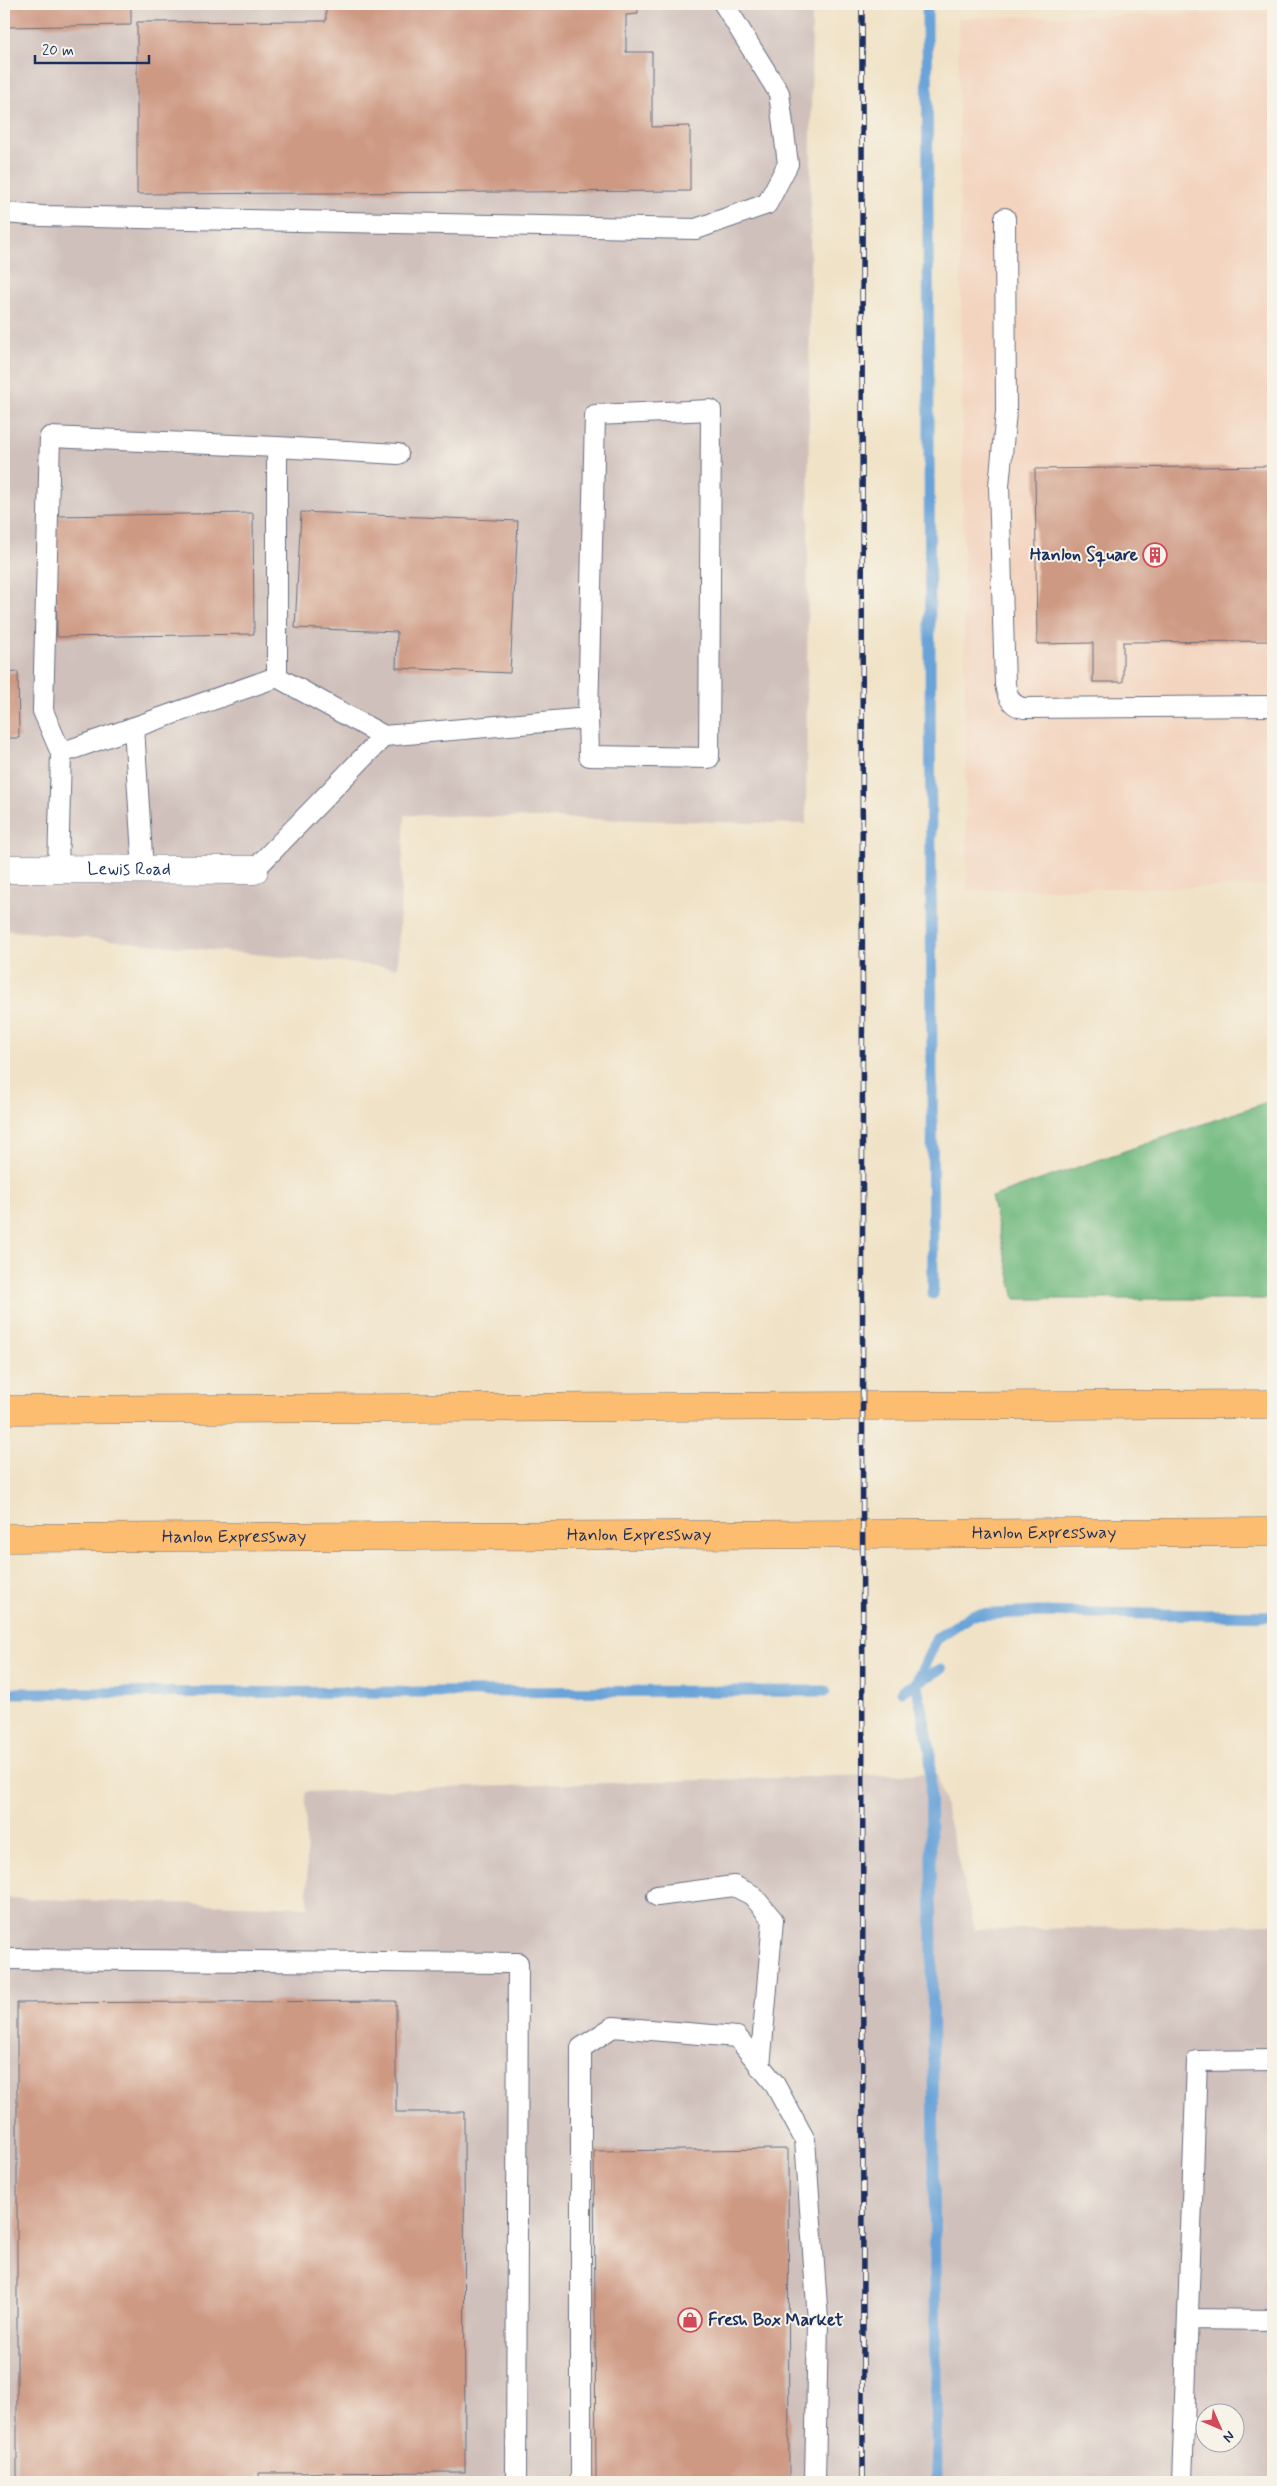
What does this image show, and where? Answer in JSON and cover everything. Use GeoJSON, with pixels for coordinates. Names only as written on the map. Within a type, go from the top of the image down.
{"type":"FeatureCollection","features":[{"type":"Feature","properties":{"kind":"highway"},"geometry":{"type":"LineString","coordinates":[[4,1410],[1273,1404]]}},
{"type":"Feature","properties":{"kind":"highway","name":"Hanlon Expressway"},"geometry":{"type":"LineString","coordinates":[[4,1538],[1273,1532]]}},
{"type":"Feature","properties":{"kind":"street","name":"Lewis Road"},"geometry":{"type":"LineString","coordinates":[[4,869],[254,870]]}},
{"type":"Feature","properties":{"kind":"lane"},"geometry":{"type":"LineString","coordinates":[[4,212],[42,216],[696,230],[767,204],[788,164],[779,93],[724,4]]}},
{"type":"Feature","properties":{"kind":"lane"},"geometry":{"type":"LineString","coordinates":[[1005,218],[1006,412],[999,486],[1005,684],[1010,700],[1016,707],[1024,708],[1273,706]]}},
{"type":"Feature","properties":{"kind":"lane"},"geometry":{"type":"LineString","coordinates":[[711,410],[709,758],[589,756],[588,718],[595,416],[711,410]]}},
{"type":"Feature","properties":{"kind":"lane"},"geometry":{"type":"LineString","coordinates":[[58,870],[61,753],[44,711],[50,437],[398,454]]}},
{"type":"Feature","properties":{"kind":"lane"},"geometry":{"type":"LineString","coordinates":[[277,447],[277,677]]}},
{"type":"Feature","properties":{"kind":"lane"},"geometry":{"type":"LineString","coordinates":[[61,753],[277,677],[384,736],[588,718]]}},
{"type":"Feature","properties":{"kind":"lane"},"geometry":{"type":"LineString","coordinates":[[134,727],[143,871]]}},
{"type":"Feature","properties":{"kind":"lane"},"geometry":{"type":"LineString","coordinates":[[254,870],[384,736]]}},
{"type":"Feature","properties":{"kind":"lane"},"geometry":{"type":"LineString","coordinates":[[657,1896],[734,1886],[752,1895],[773,1920],[760,2067]]}},
{"type":"Feature","properties":{"kind":"lane"},"geometry":{"type":"LineString","coordinates":[[4,1959],[518,1963],[516,2482]]}},
{"type":"Feature","properties":{"kind":"lane"},"geometry":{"type":"LineString","coordinates":[[581,2482],[581,2048],[613,2027],[737,2038],[774,2083],[804,2140],[818,2320],[816,2482]]}},
{"type":"Feature","properties":{"kind":"lane"},"geometry":{"type":"LineString","coordinates":[[1182,2482],[1196,2061],[1273,2060]]}},
{"type":"Feature","properties":{"kind":"lane"},"geometry":{"type":"LineString","coordinates":[[1188,2319],[1273,2320]]}},
{"type":"Feature","properties":{"kind":"shaded area"},"geometry":{"type":"Polygon","coordinates":[[[4,4],[812,4],[806,824],[405,815],[397,968],[4,930],[4,4]]]}},
{"type":"Feature","properties":{"kind":"shaded area"},"geometry":{"type":"Polygon","coordinates":[[[1273,13],[1273,886],[967,890],[958,18],[1273,13]]]}},
{"type":"Feature","properties":{"kind":"shaded area"},"geometry":{"type":"Polygon","coordinates":[[[937,1773],[975,1930],[1273,1924],[1273,2482],[4,2482],[4,1898],[308,1907],[305,1792],[937,1773]]]}},
{"type":"Feature","properties":{"kind":"green space"},"geometry":{"type":"Polygon","coordinates":[[[1273,1100],[1273,1299],[1015,1299],[991,1197],[1273,1100]]]}},
{"type":"Feature","properties":{"kind":"building"},"geometry":{"type":"Polygon","coordinates":[[[4,4],[131,4],[131,25],[4,27],[4,4]]]}},
{"type":"Feature","properties":{"kind":"building"},"geometry":{"type":"Polygon","coordinates":[[[326,4],[638,4],[638,14],[626,15],[626,52],[652,52],[652,127],[690,126],[690,191],[137,194],[137,22],[326,21],[326,4]]]}},
{"type":"Feature","properties":{"kind":"building","name":"Hanlon Square"},"geometry":{"type":"Polygon","coordinates":[[[1273,466],[1273,641],[1123,642],[1123,682],[1093,682],[1093,643],[1037,644],[1035,469],[1273,466]]]}},
{"type":"Feature","properties":{"kind":"building"},"geometry":{"type":"Polygon","coordinates":[[[301,512],[518,521],[510,673],[396,668],[397,632],[295,628],[301,512]]]}},
{"type":"Feature","properties":{"kind":"building"},"geometry":{"type":"Polygon","coordinates":[[[253,513],[254,634],[57,637],[55,516],[253,513]]]}},
{"type":"Feature","properties":{"kind":"building"},"geometry":{"type":"Polygon","coordinates":[[[18,672],[19,738],[4,738],[4,673],[18,672]]]}},
{"type":"Feature","properties":{"kind":"building"},"geometry":{"type":"Polygon","coordinates":[[[396,2001],[396,2112],[464,2112],[465,2472],[259,2473],[259,2482],[17,2482],[17,2003],[396,2001]]]}},
{"type":"Feature","properties":{"kind":"building"},"geometry":{"type":"Polygon","coordinates":[[[788,2149],[789,2482],[596,2482],[594,2151],[788,2149]]]}},
{"type":"Feature","properties":{"kind":"waterway"},"geometry":{"type":"LineString","coordinates":[[927,4],[933,1294]]}},
{"type":"Feature","properties":{"kind":"waterway"},"geometry":{"type":"LineString","coordinates":[[937,2482],[930,1749],[916,1683],[937,1638],[972,1615],[1038,1612],[1273,1616]]}},
{"type":"Feature","properties":{"kind":"waterway"},"geometry":{"type":"LineString","coordinates":[[902,1691],[941,1669]]}},
{"type":"Feature","properties":{"kind":"waterway"},"geometry":{"type":"LineString","coordinates":[[4,1693],[825,1691]]}},
{"type":"Feature","properties":{"kind":"railway"},"geometry":{"type":"LineString","coordinates":[[862,4],[863,2482]]}},
{"type":"Feature","properties":{"kind":"place","name":"Hanlon Square"},"geometry":{"type":"Point","coordinates":[1155,555]}},
{"type":"Feature","properties":{"kind":"place","name":"Fresh Box Market"},"geometry":{"type":"Point","coordinates":[690,2320]}}]}
